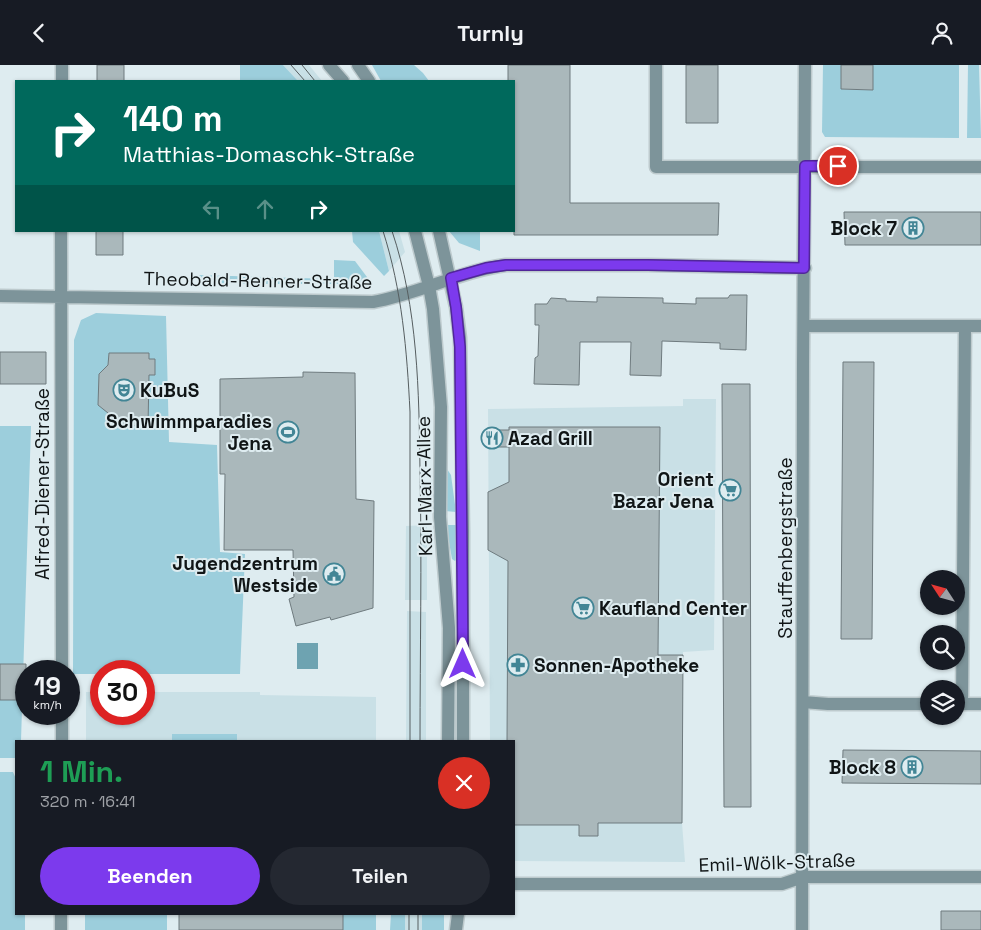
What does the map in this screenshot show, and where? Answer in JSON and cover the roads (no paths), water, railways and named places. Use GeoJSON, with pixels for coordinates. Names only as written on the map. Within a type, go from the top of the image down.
{"type":"FeatureCollection","features":[{"type":"Feature","properties":{"kind":"street"},"geometry":{"type":"LineString","coordinates":[[62,65],[62,80]]}},
{"type":"Feature","properties":{"kind":"street"},"geometry":{"type":"LineString","coordinates":[[329,65],[342,80]]}},
{"type":"Feature","properties":{"kind":"street"},"geometry":{"type":"LineString","coordinates":[[358,65],[368,80]]}},
{"type":"Feature","properties":{"kind":"street"},"geometry":{"type":"LineString","coordinates":[[656,65],[656,167],[981,167]]}},
{"type":"Feature","properties":{"kind":"street","name":"Stauffenbergstraße"},"geometry":{"type":"LineString","coordinates":[[802,930],[805,65]]}},
{"type":"Feature","properties":{"kind":"street"},"geometry":{"type":"LineString","coordinates":[[61,232],[61,297]]}},
{"type":"Feature","properties":{"kind":"street","name":"Karl-Marx-Allee"},"geometry":{"type":"LineString","coordinates":[[415,232],[429,285],[436,339],[441,407],[440,517],[449,628],[448,740]]}},
{"type":"Feature","properties":{"kind":"street","name":"Karl-Marx-Allee"},"geometry":{"type":"LineString","coordinates":[[439,232],[451,278],[460,347],[463,531],[463,740]]}},
{"type":"Feature","properties":{"kind":"street","name":"Theobald-Renner-Straße"},"geometry":{"type":"LineString","coordinates":[[0,296],[373,302],[486,268],[506,265],[804,268]]}},
{"type":"Feature","properties":{"kind":"street","name":"Alfred-Diener-Straße"},"geometry":{"type":"LineString","coordinates":[[61,297],[62,660]]}},
{"type":"Feature","properties":{"kind":"street"},"geometry":{"type":"LineString","coordinates":[[804,326],[981,326]]}},
{"type":"Feature","properties":{"kind":"street"},"geometry":{"type":"LineString","coordinates":[[959,680],[965,326]]}},
{"type":"Feature","properties":{"kind":"street"},"geometry":{"type":"LineString","coordinates":[[803,702],[828,704],[920,704]]}},
{"type":"Feature","properties":{"kind":"street"},"geometry":{"type":"LineString","coordinates":[[965,704],[981,704]]}},
{"type":"Feature","properties":{"kind":"street"},"geometry":{"type":"LineString","coordinates":[[62,725],[62,740]]}},
{"type":"Feature","properties":{"kind":"street","name":"Emil-Wölk-Straße"},"geometry":{"type":"LineString","coordinates":[[515,883],[782,884],[803,877],[981,877]]}},
{"type":"Feature","properties":{"kind":"street"},"geometry":{"type":"LineString","coordinates":[[61,930],[62,915]]}},
{"type":"Feature","properties":{"kind":"street"},"geometry":{"type":"LineString","coordinates":[[456,915],[456,929]]}},
{"type":"Feature","properties":{"kind":"tram line"},"geometry":{"type":"LineString","coordinates":[[291,65],[304,80]]}},
{"type":"Feature","properties":{"kind":"tram line"},"geometry":{"type":"LineString","coordinates":[[302,65],[314,80]]}},
{"type":"Feature","properties":{"kind":"tram line"},"geometry":{"type":"LineString","coordinates":[[383,232],[399,298],[410,412],[410,740]]}},
{"type":"Feature","properties":{"kind":"tram line"},"geometry":{"type":"LineString","coordinates":[[392,232],[401,260],[407,290],[418,380],[421,539],[420,740]]}},
{"type":"Feature","properties":{"kind":"tram line"},"geometry":{"type":"LineString","coordinates":[[409,915],[409,930]]}},
{"type":"Feature","properties":{"kind":"tram line"},"geometry":{"type":"LineString","coordinates":[[418,915],[418,930]]}},
{"type":"Feature","properties":{"kind":"place","name":"Block 7"},"geometry":{"type":"Point","coordinates":[913,228]}},
{"type":"Feature","properties":{"kind":"place","name":"KuBuS"},"geometry":{"type":"Point","coordinates":[124,390]}},
{"type":"Feature","properties":{"kind":"place","name":"Schwimmparadies Jena"},"geometry":{"type":"Point","coordinates":[288,432]}},
{"type":"Feature","properties":{"kind":"place","name":"Azad Grill"},"geometry":{"type":"Point","coordinates":[492,438]}},
{"type":"Feature","properties":{"kind":"place","name":"Orient Bazar Jena"},"geometry":{"type":"Point","coordinates":[730,490]}},
{"type":"Feature","properties":{"kind":"place","name":"Jugendzentrum Westside"},"geometry":{"type":"Point","coordinates":[334,574]}},
{"type":"Feature","properties":{"kind":"place","name":"Kaufland Center"},"geometry":{"type":"Point","coordinates":[583,608]}},
{"type":"Feature","properties":{"kind":"place","name":"Sonnen-Apotheke"},"geometry":{"type":"Point","coordinates":[518,665]}},
{"type":"Feature","properties":{"kind":"place","name":"Block 8"},"geometry":{"type":"Point","coordinates":[912,767]}}]}
